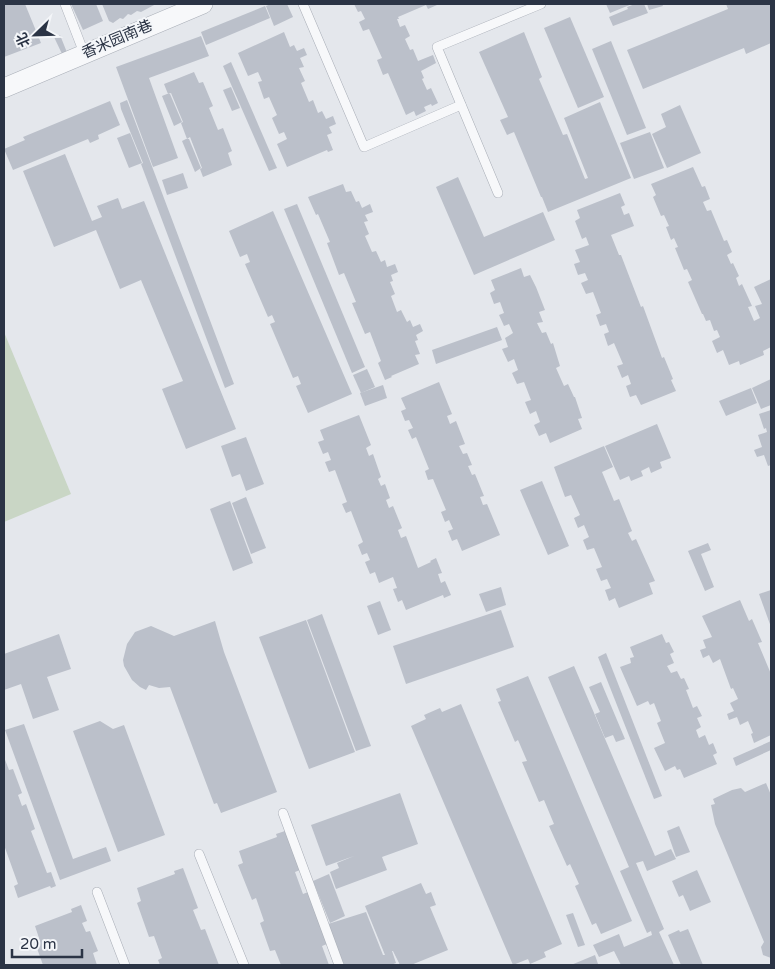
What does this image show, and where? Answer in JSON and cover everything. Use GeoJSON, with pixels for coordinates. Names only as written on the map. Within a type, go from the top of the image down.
{"type":"FeatureCollection","features":[{"type":"Feature","properties":{"kind":"street","name":"香米园南巷"},"geometry":{"type":"LineString","coordinates":[[4,88],[203,4]]}},
{"type":"Feature","properties":{"kind":"lane"},"geometry":{"type":"LineString","coordinates":[[65,4],[84,53]]}},
{"type":"Feature","properties":{"kind":"lane"},"geometry":{"type":"LineString","coordinates":[[303,4],[364,147],[461,105]]}},
{"type":"Feature","properties":{"kind":"lane"},"geometry":{"type":"LineString","coordinates":[[498,193],[437,47],[541,4]]}},
{"type":"Feature","properties":{"kind":"lane"},"geometry":{"type":"LineString","coordinates":[[283,813],[339,965]]}},
{"type":"Feature","properties":{"kind":"lane"},"geometry":{"type":"LineString","coordinates":[[199,854],[244,965]]}},
{"type":"Feature","properties":{"kind":"lane"},"geometry":{"type":"LineString","coordinates":[[96,892],[125,965]]}},
{"type":"Feature","properties":{"kind":"green space"},"geometry":{"type":"Polygon","coordinates":[[[4,332],[71,494],[4,522],[4,332]]]}},
{"type":"Feature","properties":{"kind":"building"},"geometry":{"type":"Polygon","coordinates":[[[4,4],[25,4],[41,43],[4,57],[4,4]]]}},
{"type":"Feature","properties":{"kind":"building"},"geometry":{"type":"Polygon","coordinates":[[[71,4],[96,4],[103,21],[83,30],[71,4]]]}},
{"type":"Feature","properties":{"kind":"building"},"geometry":{"type":"Polygon","coordinates":[[[102,4],[156,4],[141,12],[137,11],[131,15],[128,14],[123,19],[120,18],[113,23],[109,21],[102,4]]]}},
{"type":"Feature","properties":{"kind":"building"},"geometry":{"type":"Polygon","coordinates":[[[271,4],[287,4],[293,17],[274,26],[266,6],[271,4]]]}},
{"type":"Feature","properties":{"kind":"building"},"geometry":{"type":"Polygon","coordinates":[[[354,4],[437,5],[428,9],[426,5],[397,19],[400,27],[405,25],[410,36],[405,39],[410,50],[413,49],[418,61],[433,55],[436,63],[421,71],[427,90],[431,88],[438,103],[424,107],[426,111],[416,116],[414,111],[406,115],[388,73],[383,75],[377,60],[382,58],[369,29],[363,31],[359,22],[365,19],[361,11],[358,12],[354,4]]]}},
{"type":"Feature","properties":{"kind":"building"},"geometry":{"type":"Polygon","coordinates":[[[606,4],[632,4],[610,13],[606,4]]]}},
{"type":"Feature","properties":{"kind":"building"},"geometry":{"type":"Polygon","coordinates":[[[635,4],[644,4],[648,13],[613,26],[609,17],[635,4]]]}},
{"type":"Feature","properties":{"kind":"building"},"geometry":{"type":"Polygon","coordinates":[[[647,4],[662,4],[663,6],[649,10],[647,4]]]}},
{"type":"Feature","properties":{"kind":"building"},"geometry":{"type":"Polygon","coordinates":[[[726,4],[771,4],[771,43],[746,54],[744,48],[643,89],[627,50],[728,9],[726,4]]]}},
{"type":"Feature","properties":{"kind":"building"},"geometry":{"type":"Polygon","coordinates":[[[265,6],[270,18],[206,45],[201,32],[265,6]]]}},
{"type":"Feature","properties":{"kind":"building"},"geometry":{"type":"Polygon","coordinates":[[[570,17],[604,97],[578,108],[544,28],[570,17]]]}},
{"type":"Feature","properties":{"kind":"building"},"geometry":{"type":"Polygon","coordinates":[[[284,32],[290,47],[294,45],[297,51],[304,48],[307,55],[300,58],[304,67],[299,68],[305,81],[301,83],[309,102],[313,100],[318,113],[322,111],[326,119],[333,116],[336,124],[329,127],[332,133],[327,135],[333,150],[328,152],[327,150],[287,167],[277,144],[287,139],[284,132],[279,134],[272,118],[277,115],[269,97],[264,99],[258,82],[262,81],[258,72],[248,76],[238,53],[284,32]]]}},
{"type":"Feature","properties":{"kind":"building"},"geometry":{"type":"Polygon","coordinates":[[[524,32],[542,77],[539,79],[563,135],[567,134],[585,179],[588,178],[564,118],[600,102],[631,178],[548,212],[514,132],[507,135],[500,120],[508,117],[479,52],[524,32]]]}},
{"type":"Feature","properties":{"kind":"building"},"geometry":{"type":"Polygon","coordinates":[[[60,35],[68,55],[63,56],[54,37],[60,35]]]}},
{"type":"Feature","properties":{"kind":"building"},"geometry":{"type":"Polygon","coordinates":[[[201,36],[209,56],[149,78],[178,158],[153,167],[116,67],[201,36]]]}},
{"type":"Feature","properties":{"kind":"building"},"geometry":{"type":"Polygon","coordinates":[[[611,41],[646,128],[627,135],[592,49],[611,41]]]}},
{"type":"Feature","properties":{"kind":"building"},"geometry":{"type":"Polygon","coordinates":[[[231,62],[277,168],[269,171],[223,66],[231,62]]]}},
{"type":"Feature","properties":{"kind":"building"},"geometry":{"type":"Polygon","coordinates":[[[194,72],[199,83],[203,82],[213,106],[209,108],[218,130],[223,128],[232,151],[228,153],[232,165],[203,177],[200,169],[202,168],[190,137],[187,139],[181,123],[183,122],[171,93],[168,94],[164,84],[194,72]]]}},
{"type":"Feature","properties":{"kind":"building"},"geometry":{"type":"Polygon","coordinates":[[[231,87],[240,108],[232,111],[223,90],[231,87]]]}},
{"type":"Feature","properties":{"kind":"building"},"geometry":{"type":"Polygon","coordinates":[[[170,94],[182,122],[174,126],[162,96],[170,94]]]}},
{"type":"Feature","properties":{"kind":"building"},"geometry":{"type":"Polygon","coordinates":[[[127,100],[234,384],[225,388],[141,164],[143,163],[121,109],[120,103],[127,100]]]}},
{"type":"Feature","properties":{"kind":"building"},"geometry":{"type":"Polygon","coordinates":[[[110,101],[120,125],[98,135],[99,139],[90,143],[88,139],[13,170],[4,149],[25,140],[23,137],[110,101]]]}},
{"type":"Feature","properties":{"kind":"building"},"geometry":{"type":"Polygon","coordinates":[[[680,105],[701,153],[667,168],[652,134],[666,127],[661,114],[680,105]]]}},
{"type":"Feature","properties":{"kind":"building"},"geometry":{"type":"Polygon","coordinates":[[[650,132],[664,168],[634,179],[620,143],[650,132]]]}},
{"type":"Feature","properties":{"kind":"building"},"geometry":{"type":"Polygon","coordinates":[[[130,133],[142,163],[129,168],[117,138],[130,133]]]}},
{"type":"Feature","properties":{"kind":"building"},"geometry":{"type":"Polygon","coordinates":[[[189,139],[201,168],[195,172],[182,141],[189,139]]]}},
{"type":"Feature","properties":{"kind":"building"},"geometry":{"type":"Polygon","coordinates":[[[65,154],[92,221],[102,217],[97,206],[118,198],[122,209],[144,201],[236,429],[186,449],[162,389],[183,381],[141,280],[120,289],[96,230],[54,247],[23,171],[65,154]]]}},
{"type":"Feature","properties":{"kind":"building"},"geometry":{"type":"Polygon","coordinates":[[[693,167],[702,187],[705,186],[710,199],[703,202],[707,211],[711,210],[724,241],[727,240],[732,252],[727,255],[739,276],[736,278],[739,286],[742,284],[752,306],[748,307],[754,321],[760,318],[755,306],[762,304],[754,287],[771,279],[771,347],[763,351],[764,355],[740,365],[739,361],[729,365],[723,350],[717,353],[712,341],[720,337],[717,330],[714,331],[710,320],[706,321],[702,314],[688,282],[692,280],[687,269],[684,270],[675,248],[678,247],[674,238],[671,240],[666,227],[669,226],[664,215],[661,216],[653,197],[656,195],[651,184],[693,167]]]}},
{"type":"Feature","properties":{"kind":"building"},"geometry":{"type":"Polygon","coordinates":[[[183,173],[188,188],[167,195],[162,180],[183,173]]]}},
{"type":"Feature","properties":{"kind":"building"},"geometry":{"type":"Polygon","coordinates":[[[458,177],[484,237],[543,212],[555,240],[474,275],[436,187],[458,177]]]}},
{"type":"Feature","properties":{"kind":"building"},"geometry":{"type":"Polygon","coordinates":[[[343,184],[346,192],[351,191],[356,202],[359,201],[362,208],[370,204],[373,212],[365,215],[368,221],[364,222],[369,234],[365,236],[372,252],[376,251],[381,262],[385,260],[387,267],[395,264],[398,272],[391,275],[393,281],[390,282],[395,294],[391,296],[397,312],[401,310],[407,322],[410,320],[413,327],[420,324],[423,331],[416,335],[418,340],[415,341],[420,354],[415,355],[419,364],[385,380],[378,363],[381,361],[370,332],[365,334],[352,303],[356,302],[344,273],[339,275],[327,243],[330,242],[318,214],[316,215],[308,197],[343,184]]]}},
{"type":"Feature","properties":{"kind":"building"},"geometry":{"type":"Polygon","coordinates":[[[620,193],[625,205],[621,207],[624,215],[629,213],[634,226],[611,235],[619,255],[621,255],[641,307],[643,306],[662,358],[664,357],[673,379],[671,380],[676,391],[641,405],[636,395],[630,397],[626,386],[631,384],[628,375],[622,378],[617,366],[623,364],[614,343],[608,346],[604,334],[609,332],[606,324],[600,326],[596,315],[601,313],[593,292],[586,294],[581,283],[588,280],[585,273],[578,275],[574,264],[580,262],[575,250],[589,245],[586,237],[582,239],[575,221],[580,218],[577,210],[620,193]]]}},
{"type":"Feature","properties":{"kind":"building"},"geometry":{"type":"Polygon","coordinates":[[[297,204],[365,367],[352,373],[284,209],[297,204]]]}},
{"type":"Feature","properties":{"kind":"building"},"geometry":{"type":"Polygon","coordinates":[[[273,211],[352,394],[308,413],[296,386],[301,384],[298,376],[293,378],[270,324],[275,322],[272,315],[268,317],[245,264],[250,262],[247,254],[240,257],[229,231],[273,211]]]}},
{"type":"Feature","properties":{"kind":"building"},"geometry":{"type":"Polygon","coordinates":[[[521,268],[524,277],[530,275],[536,287],[545,310],[539,312],[543,322],[537,323],[542,333],[546,332],[551,344],[553,343],[560,366],[556,368],[564,386],[568,384],[575,397],[582,418],[578,419],[582,429],[550,443],[546,433],[539,436],[534,425],[540,422],[536,411],[530,414],[525,402],[531,400],[524,382],[517,384],[512,373],[518,370],[514,359],[508,362],[502,349],[508,347],[505,338],[513,333],[509,324],[504,326],[499,315],[504,313],[500,302],[494,304],[490,293],[495,290],[491,280],[521,268]]]}},
{"type":"Feature","properties":{"kind":"building"},"geometry":{"type":"Polygon","coordinates":[[[497,327],[502,340],[436,364],[432,350],[497,327]]]}},
{"type":"Feature","properties":{"kind":"building"},"geometry":{"type":"Polygon","coordinates":[[[367,369],[375,387],[361,393],[353,375],[367,369]]]}},
{"type":"Feature","properties":{"kind":"building"},"geometry":{"type":"Polygon","coordinates":[[[771,379],[771,405],[761,409],[752,388],[771,379]]]}},
{"type":"Feature","properties":{"kind":"building"},"geometry":{"type":"Polygon","coordinates":[[[439,382],[452,414],[447,416],[450,424],[456,421],[465,444],[459,446],[463,454],[467,453],[472,465],[468,466],[472,475],[475,474],[484,496],[480,497],[483,505],[487,504],[500,535],[462,551],[457,539],[452,541],[448,531],[453,529],[449,520],[445,522],[441,512],[446,510],[433,479],[428,480],[425,471],[429,469],[416,437],[412,439],[408,430],[413,428],[409,420],[405,421],[401,411],[406,409],[401,398],[439,382]]]}},
{"type":"Feature","properties":{"kind":"building"},"geometry":{"type":"Polygon","coordinates":[[[383,385],[387,398],[365,406],[360,393],[383,385]]]}},
{"type":"Feature","properties":{"kind":"building"},"geometry":{"type":"Polygon","coordinates":[[[751,388],[757,403],[726,416],[719,401],[751,388]]]}},
{"type":"Feature","properties":{"kind":"building"},"geometry":{"type":"Polygon","coordinates":[[[771,410],[771,465],[768,466],[764,455],[757,457],[754,450],[762,447],[758,435],[767,432],[766,428],[764,429],[759,414],[771,410]]]}},
{"type":"Feature","properties":{"kind":"building"},"geometry":{"type":"Polygon","coordinates":[[[359,415],[371,445],[366,448],[369,456],[373,454],[381,477],[378,479],[381,486],[385,484],[390,498],[386,500],[389,508],[393,506],[402,528],[398,530],[401,538],[406,536],[418,568],[436,558],[442,573],[438,574],[441,583],[445,581],[451,595],[444,598],[443,595],[406,610],[402,600],[398,602],[393,589],[397,588],[393,577],[379,583],[375,572],[370,574],[365,562],[370,560],[367,553],[362,555],[358,545],[363,542],[351,511],[346,513],[342,504],[347,502],[335,470],[329,472],[325,462],[331,460],[328,452],[323,454],[318,442],[324,440],[320,430],[359,415]]]}},
{"type":"Feature","properties":{"kind":"building"},"geometry":{"type":"Polygon","coordinates":[[[657,424],[671,458],[660,462],[662,468],[651,473],[649,467],[641,471],[643,476],[631,481],[629,476],[620,480],[605,446],[657,424]]]}},
{"type":"Feature","properties":{"kind":"building"},"geometry":{"type":"Polygon","coordinates":[[[246,437],[264,484],[246,491],[240,474],[232,477],[221,446],[246,437]]]}},
{"type":"Feature","properties":{"kind":"building"},"geometry":{"type":"Polygon","coordinates":[[[604,446],[613,467],[602,472],[614,501],[619,499],[632,531],[628,533],[632,541],[636,539],[655,581],[649,583],[653,594],[619,608],[615,598],[609,601],[605,590],[611,588],[607,579],[601,581],[596,569],[602,567],[594,548],[587,550],[583,540],[589,537],[584,525],[578,528],[574,518],[580,515],[571,495],[565,497],[554,467],[604,446]]]}},
{"type":"Feature","properties":{"kind":"building"},"geometry":{"type":"Polygon","coordinates":[[[542,481],[569,546],[548,555],[520,490],[542,481]]]}},
{"type":"Feature","properties":{"kind":"building"},"geometry":{"type":"Polygon","coordinates":[[[246,497],[266,548],[251,554],[232,503],[246,497]]]}},
{"type":"Feature","properties":{"kind":"building"},"geometry":{"type":"Polygon","coordinates":[[[230,501],[253,563],[233,571],[210,509],[230,501]]]}},
{"type":"Feature","properties":{"kind":"building"},"geometry":{"type":"Polygon","coordinates":[[[708,543],[711,550],[701,554],[714,587],[705,591],[688,551],[708,543]]]}},
{"type":"Feature","properties":{"kind":"building"},"geometry":{"type":"Polygon","coordinates":[[[501,587],[506,605],[486,612],[479,594],[501,587]]]}},
{"type":"Feature","properties":{"kind":"building"},"geometry":{"type":"Polygon","coordinates":[[[771,590],[771,627],[759,594],[771,590]]]}},
{"type":"Feature","properties":{"kind":"building"},"geometry":{"type":"Polygon","coordinates":[[[740,600],[749,621],[752,619],[762,642],[758,643],[771,674],[771,735],[754,743],[751,734],[753,733],[748,721],[740,725],[737,717],[729,720],[727,714],[734,711],[730,703],[738,699],[733,688],[731,689],[720,659],[713,663],[709,655],[703,658],[700,650],[706,648],[703,640],[712,637],[702,616],[740,600]]]}},
{"type":"Feature","properties":{"kind":"building"},"geometry":{"type":"Polygon","coordinates":[[[380,601],[391,630],[378,635],[367,606],[380,601]]]}},
{"type":"Feature","properties":{"kind":"building"},"geometry":{"type":"Polygon","coordinates":[[[501,610],[514,647],[406,684],[393,646],[501,610]]]}},
{"type":"Feature","properties":{"kind":"building"},"geometry":{"type":"Polygon","coordinates":[[[322,614],[371,746],[356,751],[307,620],[322,614]]]}},
{"type":"Feature","properties":{"kind":"building"},"geometry":{"type":"Polygon","coordinates":[[[306,620],[355,752],[309,769],[259,637],[306,620]]]}},
{"type":"Feature","properties":{"kind":"building"},"geometry":{"type":"Polygon","coordinates":[[[215,621],[224,652],[277,792],[221,813],[217,803],[214,804],[170,687],[159,688],[149,685],[146,690],[140,687],[132,680],[124,666],[123,660],[127,644],[135,632],[151,626],[174,636],[215,621]]]}},
{"type":"Feature","properties":{"kind":"building"},"geometry":{"type":"Polygon","coordinates":[[[59,634],[71,669],[47,677],[59,710],[33,719],[21,684],[4,690],[4,654],[59,634]]]}},
{"type":"Feature","properties":{"kind":"building"},"geometry":{"type":"Polygon","coordinates":[[[662,634],[666,643],[669,642],[674,652],[670,654],[674,663],[667,666],[671,673],[677,671],[681,679],[684,678],[689,689],[686,690],[693,708],[697,706],[702,716],[697,718],[701,727],[696,730],[699,738],[705,735],[709,745],[713,743],[717,753],[713,755],[717,764],[684,778],[680,769],[677,770],[675,766],[665,771],[654,748],[665,743],[657,723],[661,721],[654,703],[650,705],[648,701],[637,706],[620,667],[631,663],[630,658],[634,657],[630,647],[662,634]]]}},
{"type":"Feature","properties":{"kind":"building"},"geometry":{"type":"Polygon","coordinates":[[[606,653],[662,796],[654,799],[598,657],[606,653]]]}},
{"type":"Feature","properties":{"kind":"building"},"geometry":{"type":"Polygon","coordinates":[[[574,666],[655,856],[671,849],[676,859],[647,871],[643,861],[636,863],[664,929],[659,932],[674,965],[621,965],[614,951],[599,957],[593,945],[619,934],[624,947],[652,935],[651,931],[647,933],[620,871],[629,867],[548,677],[574,666]]]}},
{"type":"Feature","properties":{"kind":"building"},"geometry":{"type":"Polygon","coordinates":[[[528,676],[632,921],[601,934],[596,923],[592,925],[575,886],[579,884],[570,864],[567,866],[549,826],[554,824],[544,800],[539,802],[522,762],[527,761],[518,740],[515,742],[498,702],[501,701],[496,689],[528,676]]]}},
{"type":"Feature","properties":{"kind":"building"},"geometry":{"type":"Polygon","coordinates":[[[601,682],[625,739],[616,742],[613,735],[605,738],[595,714],[600,712],[589,687],[601,682]]]}},
{"type":"Feature","properties":{"kind":"building"},"geometry":{"type":"Polygon","coordinates":[[[461,704],[562,944],[544,952],[546,957],[530,964],[528,959],[513,965],[411,726],[426,719],[424,715],[440,708],[442,712],[461,704]]]}},
{"type":"Feature","properties":{"kind":"building"},"geometry":{"type":"Polygon","coordinates":[[[100,721],[113,729],[124,725],[165,835],[118,852],[73,731],[100,721]]]}},
{"type":"Feature","properties":{"kind":"building"},"geometry":{"type":"Polygon","coordinates":[[[24,724],[73,859],[106,847],[111,861],[60,880],[5,730],[24,724]]]}},
{"type":"Feature","properties":{"kind":"building"},"geometry":{"type":"Polygon","coordinates":[[[771,741],[771,750],[736,766],[733,758],[771,741]]]}},
{"type":"Feature","properties":{"kind":"building"},"geometry":{"type":"Polygon","coordinates":[[[4,757],[9,770],[13,769],[22,793],[18,795],[22,806],[26,804],[35,829],[31,831],[47,873],[51,872],[56,886],[51,888],[50,886],[18,898],[14,886],[18,884],[4,845],[4,757]]]}},
{"type":"Feature","properties":{"kind":"building"},"geometry":{"type":"Polygon","coordinates":[[[766,783],[771,795],[771,958],[763,955],[761,947],[764,942],[715,824],[711,805],[715,804],[713,799],[732,790],[741,788],[745,792],[766,783]]]}},
{"type":"Feature","properties":{"kind":"building"},"geometry":{"type":"Polygon","coordinates":[[[400,793],[418,844],[382,857],[387,870],[336,889],[330,872],[339,868],[337,863],[354,856],[326,866],[311,825],[400,793]]]}},
{"type":"Feature","properties":{"kind":"building"},"geometry":{"type":"Polygon","coordinates":[[[679,826],[690,852],[676,857],[667,831],[679,826]]]}},
{"type":"Feature","properties":{"kind":"building"},"geometry":{"type":"Polygon","coordinates":[[[285,831],[300,870],[295,872],[303,894],[308,892],[327,944],[322,946],[329,965],[281,965],[275,950],[270,951],[260,923],[264,921],[256,898],[252,900],[238,865],[243,863],[239,851],[277,837],[276,834],[285,831]]]}},
{"type":"Feature","properties":{"kind":"building"},"geometry":{"type":"Polygon","coordinates":[[[183,868],[198,908],[193,910],[201,930],[205,929],[219,965],[160,965],[158,960],[162,958],[154,936],[149,937],[137,903],[141,901],[137,888],[175,874],[174,871],[183,868]]]}},
{"type":"Feature","properties":{"kind":"building"},"geometry":{"type":"Polygon","coordinates":[[[697,870],[711,902],[690,911],[683,895],[679,897],[672,881],[697,870]]]}},
{"type":"Feature","properties":{"kind":"building"},"geometry":{"type":"Polygon","coordinates":[[[329,874],[345,916],[330,923],[313,881],[329,874]]]}},
{"type":"Feature","properties":{"kind":"building"},"geometry":{"type":"Polygon","coordinates":[[[421,883],[426,894],[431,892],[436,905],[430,907],[448,950],[411,965],[400,965],[392,951],[396,963],[391,965],[344,965],[328,924],[366,912],[383,955],[385,955],[365,906],[421,883]]]}},
{"type":"Feature","properties":{"kind":"building"},"geometry":{"type":"Polygon","coordinates":[[[81,905],[87,921],[82,923],[86,932],[90,931],[98,951],[93,953],[97,965],[43,965],[34,940],[39,938],[35,926],[72,912],[71,909],[81,905]]]}},
{"type":"Feature","properties":{"kind":"building"},"geometry":{"type":"Polygon","coordinates":[[[573,913],[585,945],[578,947],[566,915],[573,913]]]}},
{"type":"Feature","properties":{"kind":"building"},"geometry":{"type":"Polygon","coordinates":[[[688,929],[703,965],[681,965],[668,935],[679,930],[680,932],[688,929]]]}},
{"type":"Feature","properties":{"kind":"building"},"geometry":{"type":"Polygon","coordinates":[[[595,955],[597,965],[571,965],[595,955]]]}}]}
